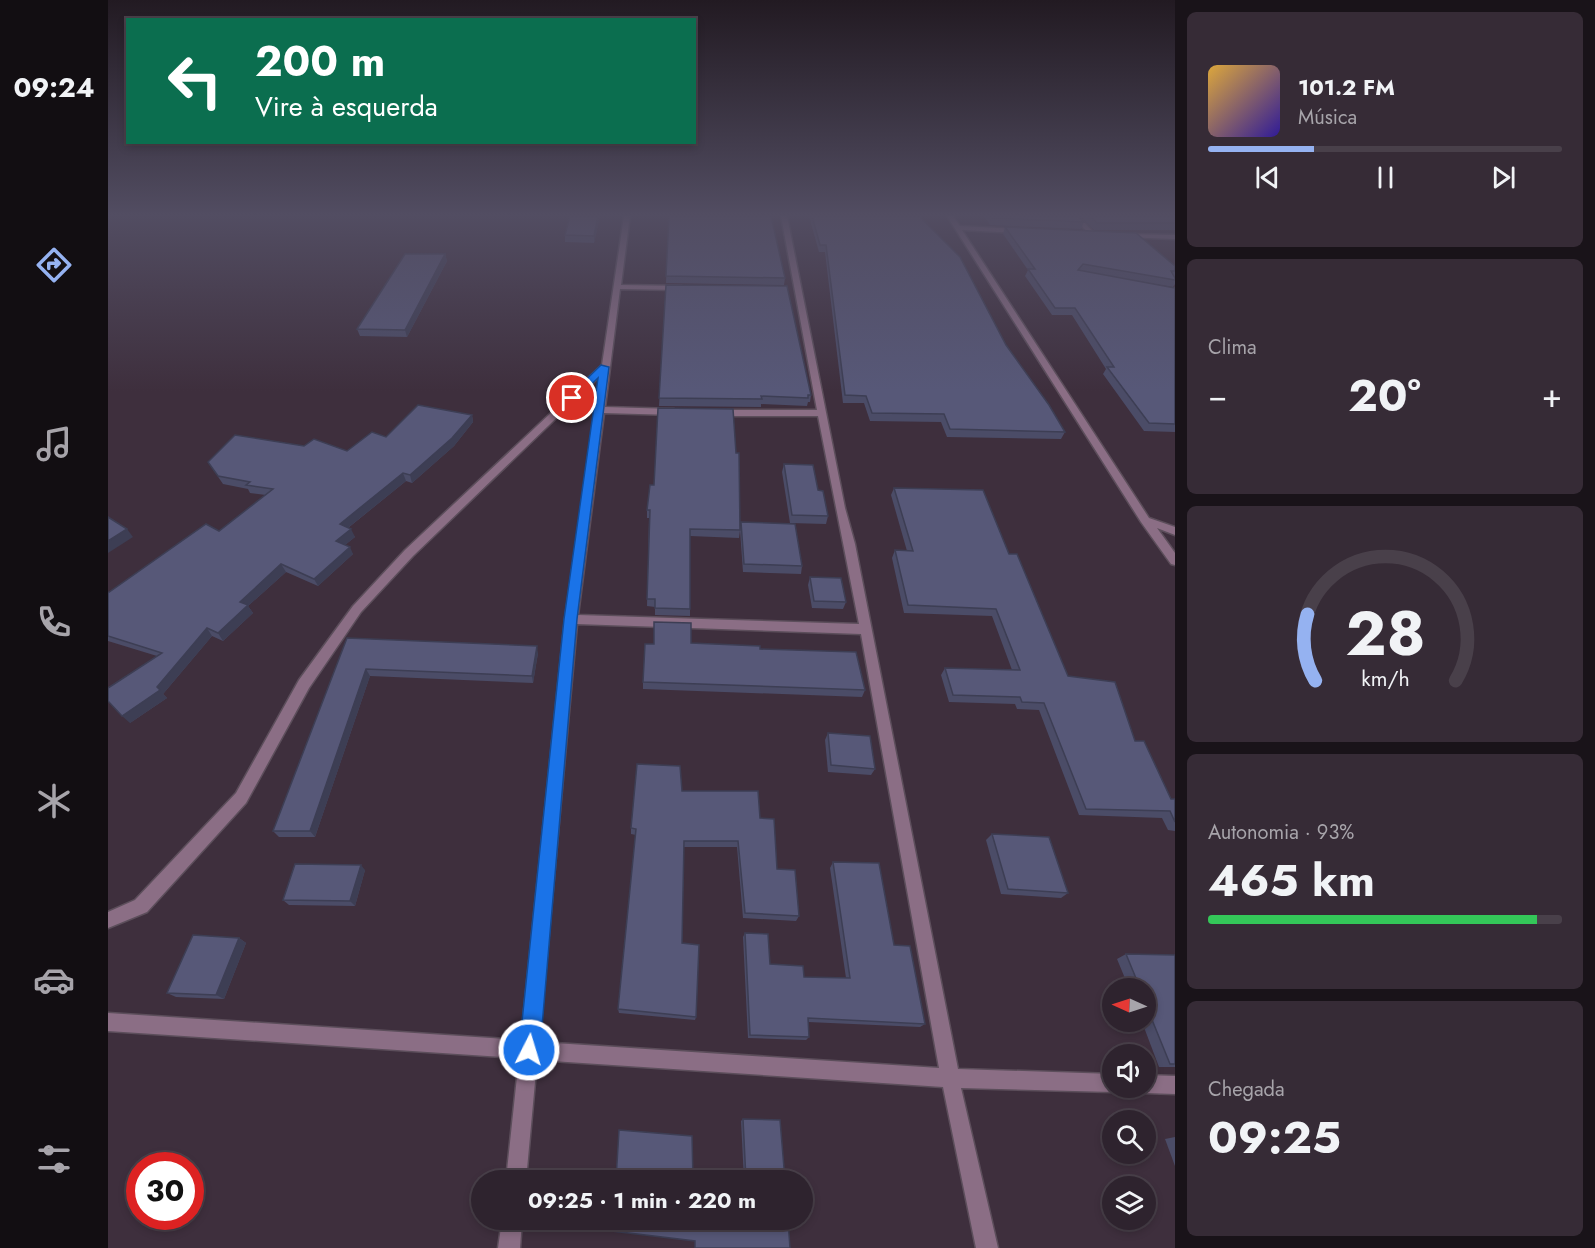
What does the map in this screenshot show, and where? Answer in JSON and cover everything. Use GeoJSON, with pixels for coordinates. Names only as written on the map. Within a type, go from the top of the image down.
{"type":"FeatureCollection","features":[{"type":"Feature","properties":{"kind":"street"},"geometry":{"type":"LineString","coordinates":[[517,1170],[571,619],[618,274]]}},
{"type":"Feature","properties":{"kind":"street"},"geometry":{"type":"LineString","coordinates":[[792,274],[865,629],[950,1078],[987,1248]]}},
{"type":"Feature","properties":{"kind":"street"},"geometry":{"type":"LineString","coordinates":[[988,274],[1145,520],[1175,561]]}},
{"type":"Feature","properties":{"kind":"street"},"geometry":{"type":"LineString","coordinates":[[616,287],[697,288]]}},
{"type":"Feature","properties":{"kind":"street"},"geometry":{"type":"LineString","coordinates":[[108,920],[141,906],[241,798],[304,684],[357,609],[410,553],[604,367]]}},
{"type":"Feature","properties":{"kind":"street"},"geometry":{"type":"LineString","coordinates":[[600,410],[690,412]]}},
{"type":"Feature","properties":{"kind":"street"},"geometry":{"type":"LineString","coordinates":[[712,413],[822,413]]}},
{"type":"Feature","properties":{"kind":"street"},"geometry":{"type":"LineString","coordinates":[[1145,520],[1175,531]]}},
{"type":"Feature","properties":{"kind":"street"},"geometry":{"type":"LineString","coordinates":[[571,619],[865,629]]}},
{"type":"Feature","properties":{"kind":"street"},"geometry":{"type":"LineString","coordinates":[[108,1022],[950,1078],[1102,1083]]}},
{"type":"Feature","properties":{"kind":"street"},"geometry":{"type":"LineString","coordinates":[[1156,1084],[1175,1085]]}},
{"type":"Feature","properties":{"kind":"street"},"geometry":{"type":"LineString","coordinates":[[509,1248],[511,1230]]}},
{"type":"Feature","properties":{"kind":"building"},"geometry":{"type":"Polygon","coordinates":[[[392,274],[434,274],[405,330],[357,329],[392,274]]]}},
{"type":"Feature","properties":{"kind":"building"},"geometry":{"type":"Polygon","coordinates":[[[784,274],[785,278],[666,276],[784,274]]]}},
{"type":"Feature","properties":{"kind":"building"},"geometry":{"type":"Polygon","coordinates":[[[830,274],[969,274],[1006,345],[1049,405],[1065,432],[950,429],[944,414],[872,413],[866,396],[845,395],[830,274]]]}},
{"type":"Feature","properties":{"kind":"building"},"geometry":{"type":"Polygon","coordinates":[[[1032,274],[1101,274],[1175,288],[1175,424],[1149,423],[1107,367],[1114,367],[1075,308],[1055,308],[1032,274]]]}},
{"type":"Feature","properties":{"kind":"building"},"geometry":{"type":"Polygon","coordinates":[[[1142,274],[1173,274],[1175,280],[1142,274]]]}},
{"type":"Feature","properties":{"kind":"building"},"geometry":{"type":"Polygon","coordinates":[[[666,285],[787,286],[811,395],[808,395],[808,398],[761,396],[762,399],[659,398],[666,285]]]}},
{"type":"Feature","properties":{"kind":"building"},"geometry":{"type":"Polygon","coordinates":[[[418,405],[472,415],[452,438],[410,475],[403,473],[340,524],[351,529],[336,541],[350,547],[314,579],[281,564],[240,602],[248,605],[218,633],[207,628],[157,687],[160,690],[122,716],[108,701],[108,688],[162,653],[108,636],[108,593],[206,524],[219,531],[273,489],[246,485],[250,482],[218,476],[208,462],[235,435],[304,446],[314,439],[347,451],[372,432],[386,437],[418,405]]]}},
{"type":"Feature","properties":{"kind":"building"},"geometry":{"type":"Polygon","coordinates":[[[658,408],[733,409],[736,453],[739,453],[740,530],[690,529],[690,609],[655,608],[655,599],[647,599],[650,510],[647,510],[650,485],[654,485],[658,408]]]}},
{"type":"Feature","properties":{"kind":"building"},"geometry":{"type":"Polygon","coordinates":[[[784,464],[813,465],[818,490],[823,491],[828,516],[792,515],[784,464]]]}},
{"type":"Feature","properties":{"kind":"building"},"geometry":{"type":"Polygon","coordinates":[[[894,488],[983,490],[1009,554],[1017,554],[1068,676],[1115,682],[1135,741],[1144,741],[1171,799],[1175,799],[1175,822],[1170,811],[1086,809],[1044,703],[1022,702],[1020,697],[953,695],[945,668],[1020,670],[996,609],[908,605],[895,550],[913,551],[894,488]]]}},
{"type":"Feature","properties":{"kind":"building"},"geometry":{"type":"Polygon","coordinates":[[[108,517],[127,529],[108,541],[108,517]]]}},
{"type":"Feature","properties":{"kind":"building"},"geometry":{"type":"Polygon","coordinates":[[[741,522],[795,524],[802,566],[744,564],[741,522]]]}},
{"type":"Feature","properties":{"kind":"building"},"geometry":{"type":"Polygon","coordinates":[[[810,577],[841,578],[846,602],[814,601],[810,577]]]}},
{"type":"Feature","properties":{"kind":"building"},"geometry":{"type":"Polygon","coordinates":[[[654,622],[691,623],[691,643],[760,646],[760,649],[856,652],[865,690],[643,682],[645,644],[654,644],[654,622]]]}},
{"type":"Feature","properties":{"kind":"building"},"geometry":{"type":"Polygon","coordinates":[[[347,638],[537,646],[532,676],[366,669],[310,831],[273,831],[347,638]]]}},
{"type":"Feature","properties":{"kind":"building"},"geometry":{"type":"Polygon","coordinates":[[[828,733],[870,736],[875,769],[831,765],[828,733]]]}},
{"type":"Feature","properties":{"kind":"building"},"geometry":{"type":"Polygon","coordinates":[[[637,764],[680,766],[682,791],[758,791],[760,818],[774,819],[777,869],[795,870],[799,916],[745,913],[738,841],[684,841],[682,943],[699,945],[696,1017],[618,1009],[636,829],[631,828],[637,764]]]}},
{"type":"Feature","properties":{"kind":"building"},"geometry":{"type":"Polygon","coordinates":[[[992,834],[1049,837],[1068,893],[1008,889],[992,834]]]}},
{"type":"Feature","properties":{"kind":"building"},"geometry":{"type":"Polygon","coordinates":[[[833,862],[879,863],[894,945],[910,946],[925,1024],[808,1018],[809,1037],[750,1035],[745,933],[768,934],[770,964],[803,966],[804,977],[850,978],[833,862]]]}},
{"type":"Feature","properties":{"kind":"building"},"geometry":{"type":"Polygon","coordinates":[[[295,864],[361,865],[350,901],[283,900],[295,864]]]}},
{"type":"Feature","properties":{"kind":"building"},"geometry":{"type":"Polygon","coordinates":[[[193,935],[239,938],[216,995],[167,993],[193,935]]]}},
{"type":"Feature","properties":{"kind":"building"},"geometry":{"type":"Polygon","coordinates":[[[1126,954],[1175,955],[1175,1064],[1170,1064],[1156,1030],[1156,978],[1136,978],[1126,954]]]}},
{"type":"Feature","properties":{"kind":"building"},"geometry":{"type":"Polygon","coordinates":[[[743,1119],[780,1120],[784,1170],[746,1170],[743,1119]]]}},
{"type":"Feature","properties":{"kind":"building"},"geometry":{"type":"Polygon","coordinates":[[[619,1130],[692,1136],[693,1170],[617,1170],[619,1130]]]}},
{"type":"Feature","properties":{"kind":"building"},"geometry":{"type":"Polygon","coordinates":[[[789,1230],[790,1248],[695,1248],[695,1241],[612,1231],[789,1230]]]}},
{"type":"Feature","properties":{"kind":"route"},"geometry":{"type":"LineString","coordinates":[[529,1050],[571,619],[604,367],[572,398]]}}]}
